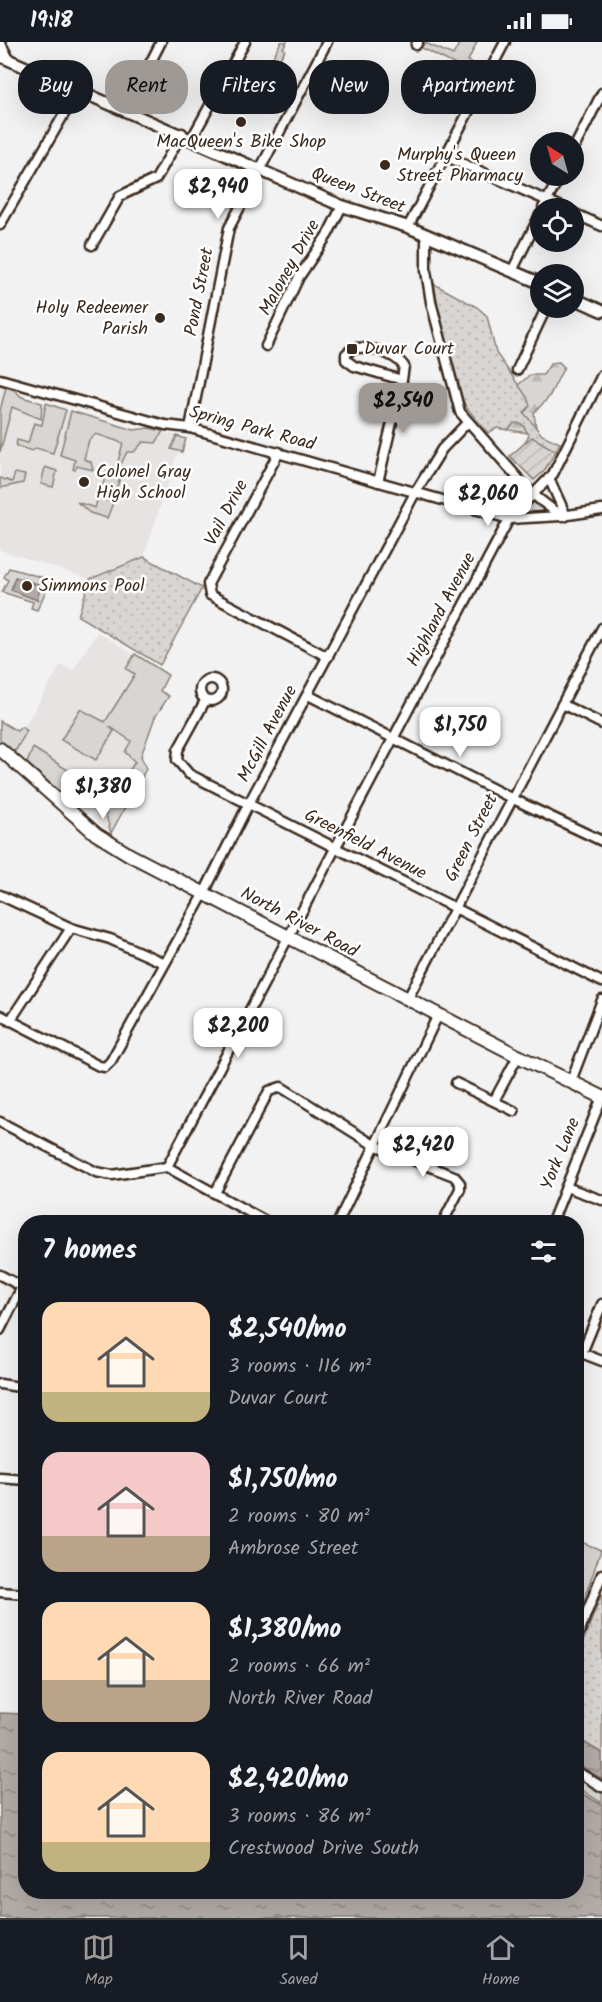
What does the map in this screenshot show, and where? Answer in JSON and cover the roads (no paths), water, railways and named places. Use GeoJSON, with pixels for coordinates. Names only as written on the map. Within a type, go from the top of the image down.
{"type":"FeatureCollection","features":[{"type":"Feature","properties":{"kind":"main road","name":"North River Road"},"geometry":{"type":"LineString","coordinates":[[0,749],[96,834],[287,938],[602,1097]]}},
{"type":"Feature","properties":{"kind":"street"},"geometry":{"type":"LineString","coordinates":[[0,42],[4,58]]}},
{"type":"Feature","properties":{"kind":"street"},"geometry":{"type":"LineString","coordinates":[[152,60],[161,42]]}},
{"type":"Feature","properties":{"kind":"street"},"geometry":{"type":"LineString","coordinates":[[92,245],[120,196],[156,179],[187,136],[245,42]]}},
{"type":"Feature","properties":{"kind":"street","name":"Pond Street"},"geometry":{"type":"LineString","coordinates":[[189,428],[229,228],[258,168],[265,162],[327,42]]}},
{"type":"Feature","properties":{"kind":"street"},"geometry":{"type":"LineString","coordinates":[[408,227],[505,42]]}},
{"type":"Feature","properties":{"kind":"street","name":"Queen Street"},"geometry":{"type":"LineString","coordinates":[[4,58],[18,64]]}},
{"type":"Feature","properties":{"kind":"street"},"geometry":{"type":"LineString","coordinates":[[582,132],[602,93]]}},
{"type":"Feature","properties":{"kind":"street"},"geometry":{"type":"LineString","coordinates":[[0,225],[64,114]]}},
{"type":"Feature","properties":{"kind":"street","name":"Queen Street"},"geometry":{"type":"LineString","coordinates":[[135,114],[342,206],[408,227],[530,279]]}},
{"type":"Feature","properties":{"kind":"street"},"geometry":{"type":"LineString","coordinates":[[445,156],[531,198]]}},
{"type":"Feature","properties":{"kind":"street","name":"Maloney Drive"},"geometry":{"type":"LineString","coordinates":[[266,346],[299,278],[328,234],[342,206]]}},
{"type":"Feature","properties":{"kind":"street"},"geometry":{"type":"LineString","coordinates":[[584,218],[602,226]]}},
{"type":"Feature","properties":{"kind":"street"},"geometry":{"type":"LineString","coordinates":[[426,234],[426,271],[437,331],[460,412],[467,423],[531,493],[564,516]]}},
{"type":"Feature","properties":{"kind":"street"},"geometry":{"type":"LineString","coordinates":[[512,271],[530,235]]}},
{"type":"Feature","properties":{"kind":"street"},"geometry":{"type":"LineString","coordinates":[[584,303],[602,311]]}},
{"type":"Feature","properties":{"kind":"street"},"geometry":{"type":"LineString","coordinates":[[517,370],[541,318]]}},
{"type":"Feature","properties":{"kind":"street"},"geometry":{"type":"LineString","coordinates":[[378,482],[402,381],[404,366],[386,354],[358,347],[346,354],[346,360],[354,366],[402,381]]}},
{"type":"Feature","properties":{"kind":"street"},"geometry":{"type":"LineString","coordinates":[[564,516],[549,478],[602,375]]}},
{"type":"Feature","properties":{"kind":"street","name":"Spring Park Road"},"geometry":{"type":"LineString","coordinates":[[0,379],[165,425],[189,428],[279,452],[509,519],[564,516],[602,510]]}},
{"type":"Feature","properties":{"kind":"street","name":"McGill Avenue"},"geometry":{"type":"LineString","coordinates":[[10,1021],[105,1067],[204,893],[248,805],[415,493],[442,449],[467,423]]}},
{"type":"Feature","properties":{"kind":"street","name":"Vail Drive"},"geometry":{"type":"LineString","coordinates":[[279,452],[208,584],[208,591],[210,595],[328,657]]}},
{"type":"Feature","properties":{"kind":"street","name":"Highland Avenue"},"geometry":{"type":"LineString","coordinates":[[166,1167],[509,519],[531,493],[549,478]]}},
{"type":"Feature","properties":{"kind":"street","name":"Green Street"},"geometry":{"type":"LineString","coordinates":[[407,1000],[511,798],[564,705],[602,628]]}},
{"type":"Feature","properties":{"kind":"street"},"geometry":{"type":"LineString","coordinates":[[308,695],[511,798],[602,841]]}},
{"type":"Feature","properties":{"kind":"street","name":"Greenfield Avenue"},"geometry":{"type":"LineString","coordinates":[[205,701],[178,750],[177,760],[189,774],[454,909],[602,981]]}},
{"type":"Feature","properties":{"kind":"street"},"geometry":{"type":"LineString","coordinates":[[564,705],[602,724]]}},
{"type":"Feature","properties":{"kind":"street"},"geometry":{"type":"LineString","coordinates":[[0,895],[71,928],[125,945],[164,963]]}},
{"type":"Feature","properties":{"kind":"street"},"geometry":{"type":"LineString","coordinates":[[0,1015],[10,1021],[71,928]]}},
{"type":"Feature","properties":{"kind":"street"},"geometry":{"type":"LineString","coordinates":[[571,1082],[602,999]]}},
{"type":"Feature","properties":{"kind":"street"},"geometry":{"type":"LineString","coordinates":[[341,1215],[438,1016]]}},
{"type":"Feature","properties":{"kind":"street"},"geometry":{"type":"LineString","coordinates":[[494,1101],[518,1056]]}},
{"type":"Feature","properties":{"kind":"street"},"geometry":{"type":"LineString","coordinates":[[456,1083],[514,1110]]}},
{"type":"Feature","properties":{"kind":"street"},"geometry":{"type":"LineString","coordinates":[[215,1193],[269,1091],[281,1087],[374,1145],[454,1176],[460,1183],[459,1189],[446,1215]]}},
{"type":"Feature","properties":{"kind":"street","name":"York Lane"},"geometry":{"type":"LineString","coordinates":[[555,1215],[602,1097]]}},
{"type":"Feature","properties":{"kind":"street"},"geometry":{"type":"LineString","coordinates":[[0,1122],[96,1172],[111,1175],[166,1167],[253,1215]]}},
{"type":"Feature","properties":{"kind":"street"},"geometry":{"type":"LineString","coordinates":[[566,1187],[602,1200]]}},
{"type":"Feature","properties":{"kind":"street"},"geometry":{"type":"LineString","coordinates":[[0,1275],[18,1281]]}},
{"type":"Feature","properties":{"kind":"street"},"geometry":{"type":"LineString","coordinates":[[0,1330],[18,1293]]}},
{"type":"Feature","properties":{"kind":"street"},"geometry":{"type":"LineString","coordinates":[[584,1342],[602,1304]]}},
{"type":"Feature","properties":{"kind":"street"},"geometry":{"type":"LineString","coordinates":[[584,1354],[602,1361]]}},
{"type":"Feature","properties":{"kind":"street"},"geometry":{"type":"LineString","coordinates":[[0,1384],[18,1387]]}},
{"type":"Feature","properties":{"kind":"street"},"geometry":{"type":"LineString","coordinates":[[0,1478],[18,1479]]}},
{"type":"Feature","properties":{"kind":"street"},"geometry":{"type":"LineString","coordinates":[[584,1620],[602,1574]]}},
{"type":"Feature","properties":{"kind":"street"},"geometry":{"type":"LineString","coordinates":[[0,1592],[18,1593]]}},
{"type":"Feature","properties":{"kind":"street"},"geometry":{"type":"LineString","coordinates":[[584,1779],[602,1790]]}},
{"type":"Feature","properties":{"kind":"water"},"geometry":{"type":"Polygon","coordinates":[[[15,577],[41,585],[37,600],[11,590],[15,577]]]}},
{"type":"Feature","properties":{"kind":"water"},"geometry":{"type":"Polygon","coordinates":[[[0,1713],[18,1714],[18,1899],[584,1899],[584,1795],[602,1805],[602,1918],[0,1918],[0,1713]]]}},
{"type":"Feature","properties":{"kind":"water"},"geometry":{"type":"Polygon","coordinates":[[[585,1743],[602,1753],[602,1779],[584,1768],[585,1743]]]}},
{"type":"Feature","properties":{"kind":"place","name":"MacQueen's Bike Shop"},"geometry":{"type":"Point","coordinates":[241,122]}},
{"type":"Feature","properties":{"kind":"place","name":"Murphy's Queen Street Pharmacy"},"geometry":{"type":"Point","coordinates":[385,165]}},
{"type":"Feature","properties":{"kind":"place","name":"Holy Redeemer Parish"},"geometry":{"type":"Point","coordinates":[160,318]}},
{"type":"Feature","properties":{"kind":"place","name":"Duvar Court"},"geometry":{"type":"Point","coordinates":[352,349]}},
{"type":"Feature","properties":{"kind":"place","name":"Colonel Gray High School"},"geometry":{"type":"Point","coordinates":[84,482]}},
{"type":"Feature","properties":{"kind":"place","name":"Simmons Pool"},"geometry":{"type":"Point","coordinates":[27,586]}}]}
